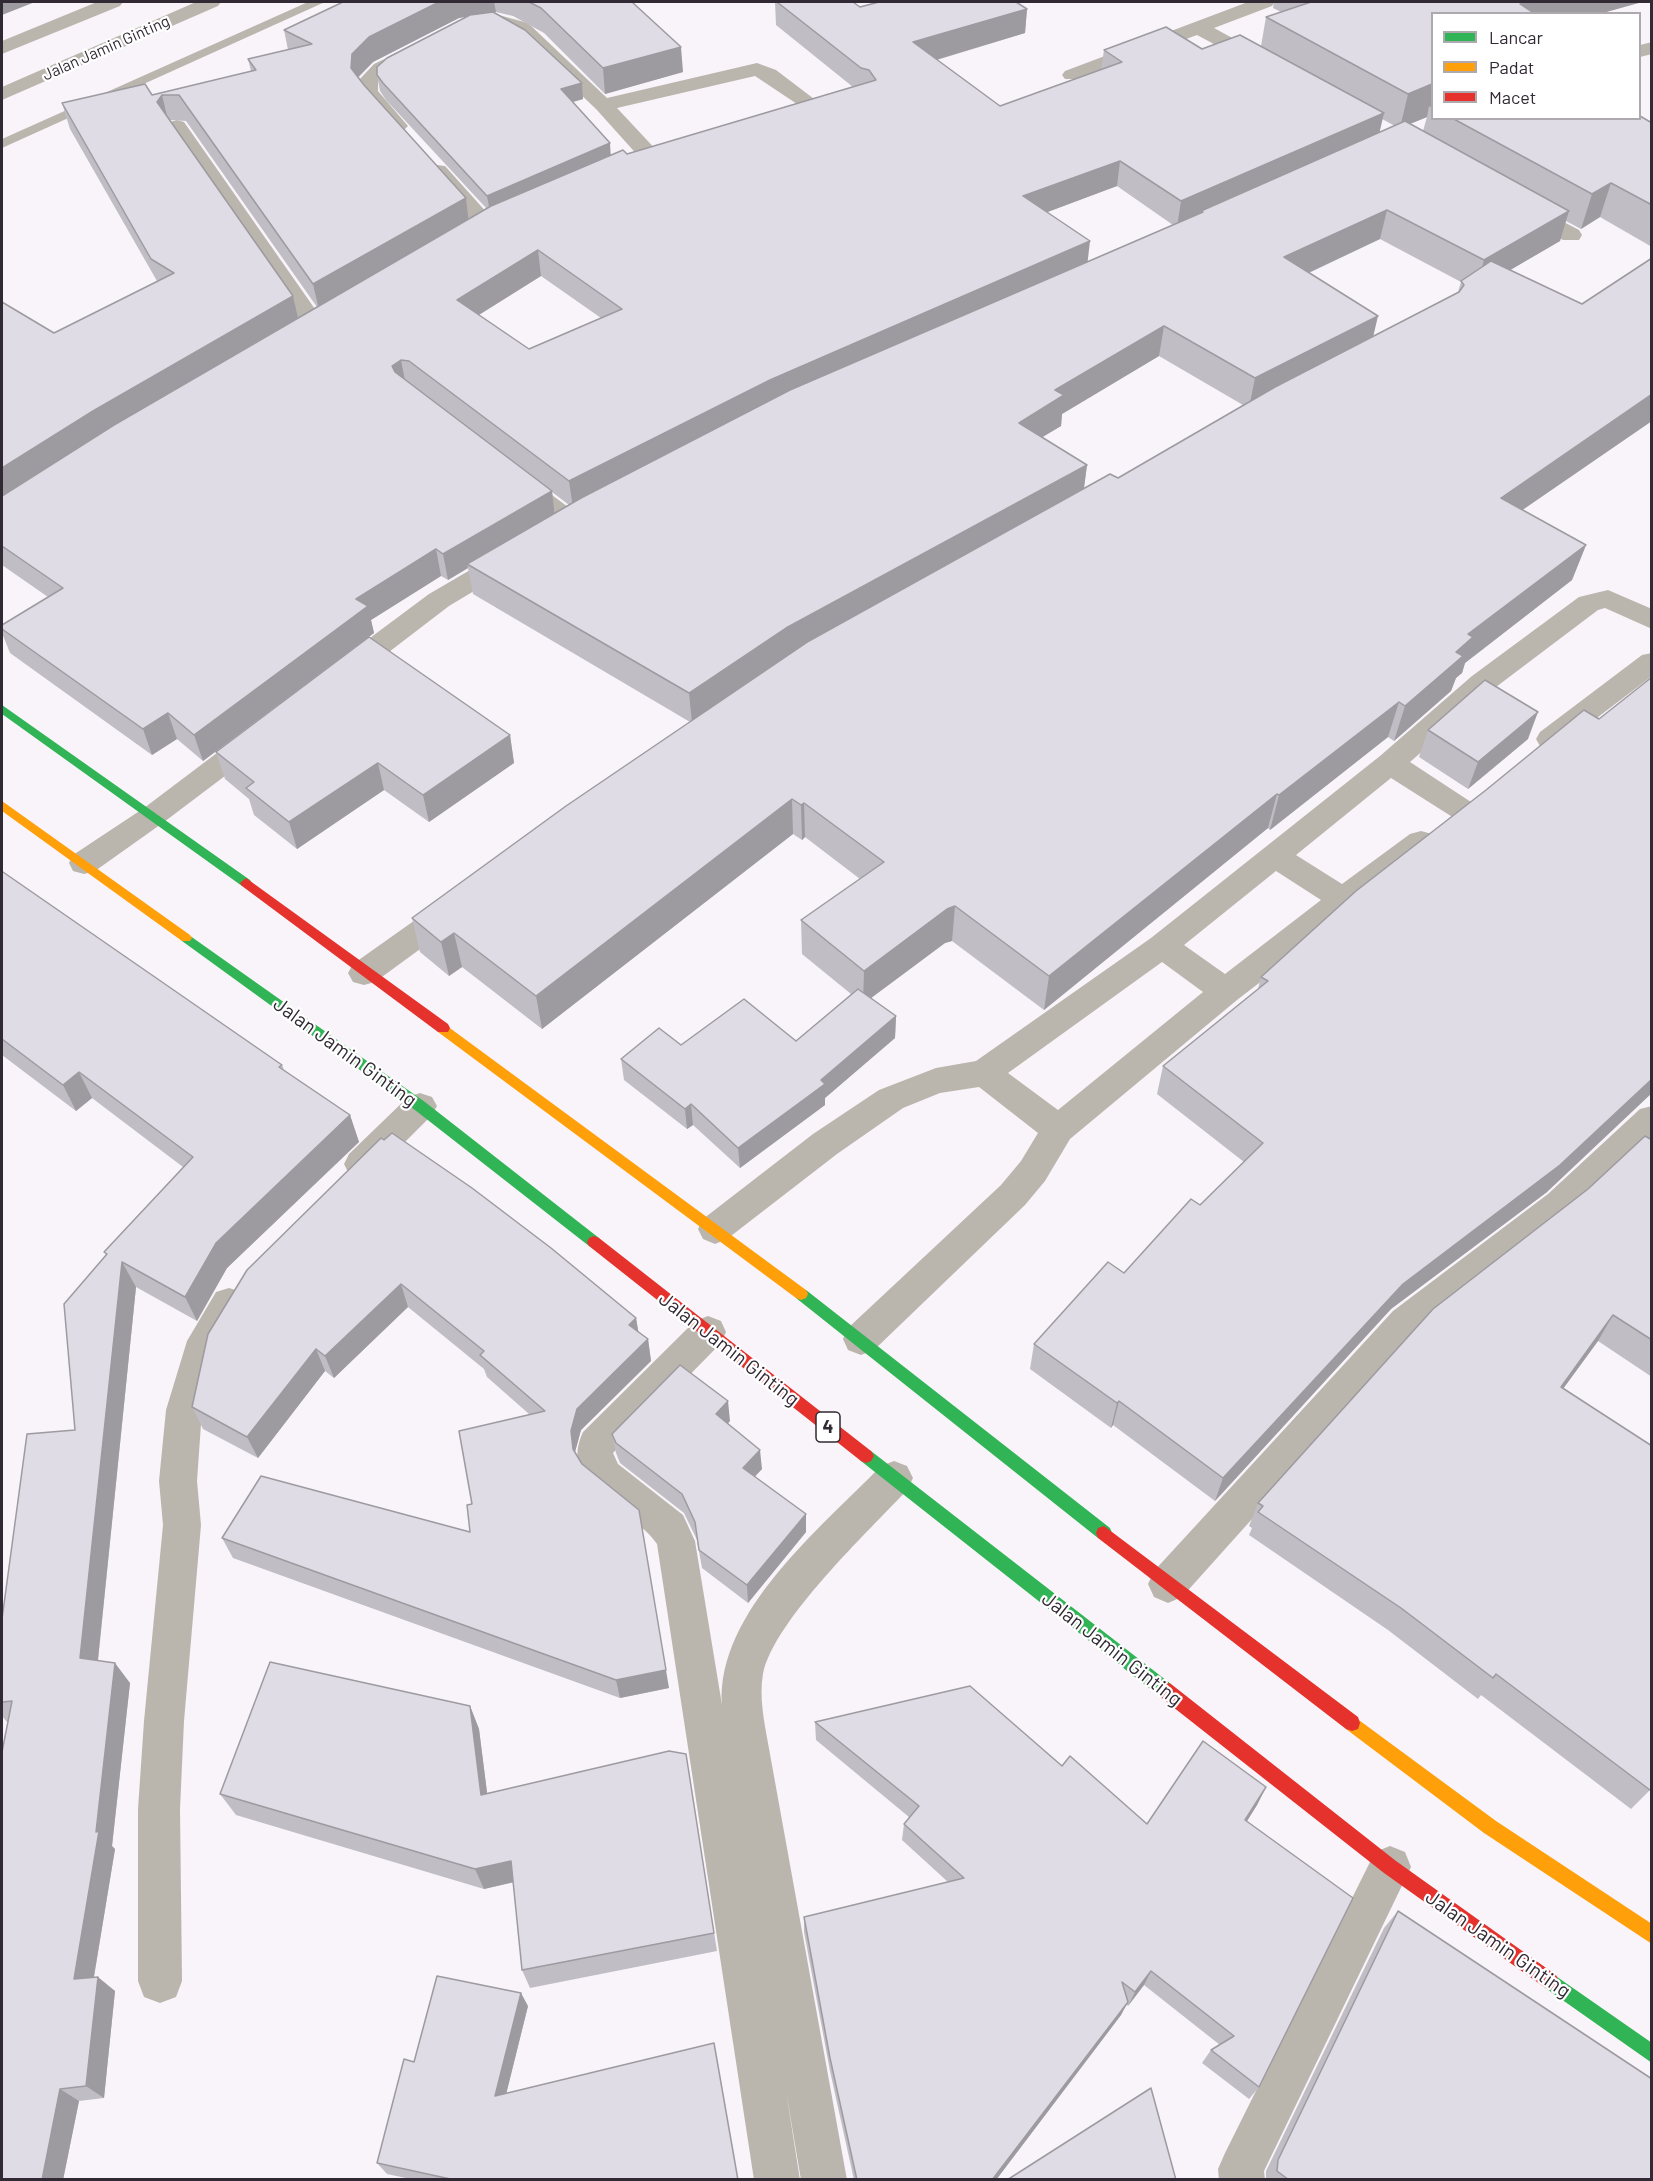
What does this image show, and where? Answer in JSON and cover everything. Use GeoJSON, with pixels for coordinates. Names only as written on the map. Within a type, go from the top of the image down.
{"type":"FeatureCollection","features":[{"type":"Feature","properties":{"kind":"highway"},"geometry":{"type":"LineString","coordinates":[[2,709],[154,815],[364,973],[715,1229],[861,1339],[1168,1584],[1490,1827],[1652,1935]]}},
{"type":"Feature","properties":{"kind":"highway","name":"Jalan Jamin Ginting"},"geometry":{"type":"LineString","coordinates":[[2,805],[420,1106],[1390,1867],[1652,2054]]}},
{"type":"Feature","properties":{"kind":"street"},"geometry":{"type":"LineString","coordinates":[[2,48],[113,2]]}},
{"type":"Feature","properties":{"kind":"street","name":"Jalan Jamin Ginting"},"geometry":{"type":"LineString","coordinates":[[2,94],[211,2]]}},
{"type":"Feature","properties":{"kind":"street"},"geometry":{"type":"LineString","coordinates":[[1072,75],[1265,2]]}},
{"type":"Feature","properties":{"kind":"street"},"geometry":{"type":"LineString","coordinates":[[408,139],[369,92],[368,81],[381,68],[467,24],[495,20],[521,27],[603,105],[649,154]]}},
{"type":"Feature","properties":{"kind":"street"},"geometry":{"type":"LineString","coordinates":[[1197,27],[1278,71]]}},
{"type":"Feature","properties":{"kind":"street"},"geometry":{"type":"LineString","coordinates":[[603,105],[752,69],[769,74],[826,107],[760,123]]}},
{"type":"Feature","properties":{"kind":"street"},"geometry":{"type":"LineString","coordinates":[[177,126],[314,324]]}},
{"type":"Feature","properties":{"kind":"street"},"geometry":{"type":"LineString","coordinates":[[627,163],[671,147]]}},
{"type":"Feature","properties":{"kind":"street"},"geometry":{"type":"LineString","coordinates":[[424,156],[476,231],[529,206]]}},
{"type":"Feature","properties":{"kind":"street"},"geometry":{"type":"LineString","coordinates":[[1501,195],[1571,235]]}},
{"type":"Feature","properties":{"kind":"street"},"geometry":{"type":"LineString","coordinates":[[325,686],[439,600],[526,549]]}},
{"type":"Feature","properties":{"kind":"street"},"geometry":{"type":"LineString","coordinates":[[715,1229],[825,1144],[891,1099],[936,1081],[984,1074],[1162,946],[1276,857],[1390,763],[1492,689],[1598,600],[1608,599],[1652,620]]}},
{"type":"Feature","properties":{"kind":"street"},"geometry":{"type":"LineString","coordinates":[[1525,760],[1550,725],[1652,662]]}},
{"type":"Feature","properties":{"kind":"street"},"geometry":{"type":"LineString","coordinates":[[84,863],[154,815],[277,722]]}},
{"type":"Feature","properties":{"kind":"street"},"geometry":{"type":"LineString","coordinates":[[1390,763],[1464,811]]}},
{"type":"Feature","properties":{"kind":"street"},"geometry":{"type":"LineString","coordinates":[[861,1339],[1013,1195],[1033,1171],[1058,1129],[1226,991],[1343,899],[1464,811],[1490,789]]}},
{"type":"Feature","properties":{"kind":"street"},"geometry":{"type":"LineString","coordinates":[[1276,857],[1343,899]]}},
{"type":"Feature","properties":{"kind":"street"},"geometry":{"type":"LineString","coordinates":[[364,973],[476,892]]}},
{"type":"Feature","properties":{"kind":"street"},"geometry":{"type":"LineString","coordinates":[[1162,946],[1226,991]]}},
{"type":"Feature","properties":{"kind":"street"},"geometry":{"type":"LineString","coordinates":[[984,1074],[1058,1129]]}},
{"type":"Feature","properties":{"kind":"street"},"geometry":{"type":"LineString","coordinates":[[335,1189],[420,1106]]}},
{"type":"Feature","properties":{"kind":"street"},"geometry":{"type":"LineString","coordinates":[[1168,1584],[1406,1322],[1560,1204],[1652,1119]]}},
{"type":"Feature","properties":{"kind":"street"},"geometry":{"type":"LineString","coordinates":[[160,1981],[159,1809],[164,1721],[182,1525],[178,1481],[184,1410],[200,1352],[242,1281],[250,1273]]}},
{"type":"Feature","properties":{"kind":"street"},"geometry":{"type":"LineString","coordinates":[[708,1332],[596,1444],[594,1452],[595,1460],[605,1476],[669,1528],[676,1541],[777,2180]]}},
{"type":"Feature","properties":{"kind":"street"},"geometry":{"type":"LineString","coordinates":[[824,2180],[747,1743],[743,1706],[743,1673],[750,1650],[770,1613],[894,1478]]}},
{"type":"Feature","properties":{"kind":"street"},"geometry":{"type":"LineString","coordinates":[[1242,2180],[1241,2169],[1390,1867]]}},
{"type":"Feature","properties":{"kind":"lane"},"geometry":{"type":"LineString","coordinates":[[2,144],[318,2]]}},
{"type":"Feature","properties":{"kind":"lane"},"geometry":{"type":"LineString","coordinates":[[519,478],[575,521]]}},
{"type":"Feature","properties":{"kind":"building"},"geometry":{"type":"Polygon","coordinates":[[[343,2],[439,2],[369,37],[352,54],[351,68],[466,198],[313,284],[179,95],[162,95],[157,102],[293,296],[93,411],[2,468],[2,302],[54,333],[174,273],[151,259],[62,103],[145,84],[152,95],[256,70],[248,59],[312,44],[284,30],[343,2]]]}},
{"type":"Feature","properties":{"kind":"building"},"geometry":{"type":"Polygon","coordinates":[[[529,2],[632,2],[681,47],[603,68],[541,8],[529,2]]]}},
{"type":"Feature","properties":{"kind":"building"},"geometry":{"type":"Polygon","coordinates":[[[777,2],[853,2],[860,7],[879,2],[1016,2],[1027,9],[913,42],[1000,106],[1122,62],[1104,50],[1166,27],[1202,49],[1240,35],[1384,113],[1181,201],[1120,161],[1023,196],[1090,241],[770,380],[569,481],[409,361],[401,360],[392,366],[395,372],[552,491],[443,554],[436,549],[356,599],[368,606],[194,735],[168,713],[143,729],[2,629],[2,625],[63,588],[2,546],[2,496],[114,425],[491,206],[623,150],[627,154],[876,80],[869,70],[861,68],[777,2]],[[538,250],[457,300],[529,349],[622,309],[538,250]]]}},
{"type":"Feature","properties":{"kind":"building"},"geometry":{"type":"Polygon","coordinates":[[[1311,2],[1530,2],[1520,4],[1532,12],[1431,12],[1431,84],[1408,94],[1266,17],[1311,2]]]}},
{"type":"Feature","properties":{"kind":"building"},"geometry":{"type":"Polygon","coordinates":[[[493,12],[525,30],[582,83],[561,89],[610,143],[487,196],[383,83],[377,75],[377,67],[387,58],[470,15],[493,12]]]}},
{"type":"Feature","properties":{"kind":"building"},"geometry":{"type":"Polygon","coordinates":[[[1641,117],[1652,123],[1652,205],[1611,183],[1592,194],[1456,120],[1641,120],[1641,117]]]}},
{"type":"Feature","properties":{"kind":"building"},"geometry":{"type":"Polygon","coordinates":[[[1405,121],[1569,211],[1484,260],[1387,210],[1284,257],[1378,316],[1255,378],[1164,326],[1055,390],[1064,395],[1019,423],[1087,465],[786,628],[689,693],[467,564],[581,498],[790,390],[1203,212],[1201,211],[1405,121]]]}},
{"type":"Feature","properties":{"kind":"building"},"geometry":{"type":"Polygon","coordinates":[[[1652,258],[1652,394],[1501,498],[1586,545],[1468,634],[1473,637],[1456,652],[1463,656],[1405,706],[1399,702],[1279,795],[1277,794],[1049,976],[955,906],[947,909],[864,971],[801,920],[884,862],[804,803],[801,805],[792,799],[536,996],[454,933],[441,942],[412,918],[566,806],[809,641],[1110,474],[1118,478],[1275,387],[1459,292],[1464,285],[1461,281],[1491,261],[1582,304],[1652,258]]]}},
{"type":"Feature","properties":{"kind":"building"},"geometry":{"type":"Polygon","coordinates":[[[369,637],[510,735],[423,795],[378,763],[289,822],[246,788],[254,782],[216,752],[369,637]]]}},
{"type":"Feature","properties":{"kind":"building"},"geometry":{"type":"Polygon","coordinates":[[[1652,677],[1652,1079],[1560,1165],[1403,1284],[1223,1478],[1119,1401],[1117,1403],[1034,1344],[1108,1262],[1124,1273],[1191,1199],[1200,1205],[1263,1143],[1163,1066],[1268,981],[1261,977],[1356,891],[1584,710],[1599,719],[1652,677]]]}},
{"type":"Feature","properties":{"kind":"building"},"geometry":{"type":"Polygon","coordinates":[[[1485,680],[1538,712],[1478,762],[1428,730],[1485,680]]]}},
{"type":"Feature","properties":{"kind":"building"},"geometry":{"type":"Polygon","coordinates":[[[3,872],[282,1065],[279,1067],[350,1115],[216,1243],[185,1297],[122,1262],[80,1658],[115,1663],[96,1832],[99,1831],[74,1979],[98,1977],[86,2086],[60,2089],[42,2180],[2,2180],[2,1752],[12,1701],[2,1702],[2,1619],[27,1434],[75,1430],[64,1304],[107,1254],[104,1252],[193,1157],[79,1072],[63,1085],[2,1039],[3,872]]]}},
{"type":"Feature","properties":{"kind":"building"},"geometry":{"type":"Polygon","coordinates":[[[858,989],[896,1016],[821,1080],[825,1084],[738,1148],[691,1104],[685,1109],[621,1059],[659,1028],[681,1045],[744,999],[796,1041],[858,989]]]}},
{"type":"Feature","properties":{"kind":"building"},"geometry":{"type":"Polygon","coordinates":[[[392,1133],[472,1188],[551,1248],[636,1318],[629,1325],[648,1339],[577,1409],[571,1431],[573,1449],[582,1464],[639,1510],[666,1670],[616,1680],[222,1538],[261,1476],[470,1532],[467,1505],[472,1504],[459,1431],[545,1411],[480,1355],[484,1351],[401,1284],[325,1356],[316,1349],[247,1437],[192,1407],[208,1334],[247,1270],[381,1138],[384,1140],[392,1133]]]}},
{"type":"Feature","properties":{"kind":"building"},"geometry":{"type":"Polygon","coordinates":[[[1645,1136],[1652,1140],[1652,1340],[1613,1315],[1561,1387],[1652,1446],[1652,1788],[1650,1790],[1496,1674],[1493,1678],[1401,1608],[1258,1512],[1263,1506],[1258,1503],[1433,1309],[1588,1189],[1645,1136]]]}},
{"type":"Feature","properties":{"kind":"building"},"geometry":{"type":"Polygon","coordinates":[[[680,1365],[728,1401],[716,1414],[760,1450],[743,1468],[806,1514],[747,1585],[699,1550],[695,1522],[682,1494],[616,1443],[612,1434],[680,1365]]]}},
{"type":"Feature","properties":{"kind":"building"},"geometry":{"type":"Polygon","coordinates":[[[270,1662],[470,1706],[481,1795],[669,1751],[686,1754],[714,1933],[522,1970],[511,1861],[475,1869],[220,1794],[270,1662]]]}},
{"type":"Feature","properties":{"kind":"building"},"geometry":{"type":"Polygon","coordinates":[[[970,1686],[1062,1766],[1070,1756],[1147,1824],[1203,1741],[1266,1787],[1245,1820],[1353,1898],[1259,2087],[1211,2050],[1234,2036],[1151,1971],[1135,1992],[1122,1982],[1128,2002],[992,2180],[857,2180],[830,2058],[804,1917],[964,1878],[904,1824],[919,1806],[815,1722],[970,1686]]]}},
{"type":"Feature","properties":{"kind":"building"},"geometry":{"type":"Polygon","coordinates":[[[1398,1911],[1652,2079],[1652,2180],[1289,2180],[1277,2171],[1278,2160],[1398,1911]]]}},
{"type":"Feature","properties":{"kind":"building"},"geometry":{"type":"Polygon","coordinates":[[[437,1976],[521,1993],[495,2096],[714,2043],[738,2180],[455,2180],[377,2163],[404,2059],[414,2062],[437,1976]]]}},
{"type":"Feature","properties":{"kind":"building"},"geometry":{"type":"Polygon","coordinates":[[[1151,2088],[1176,2180],[1007,2180],[1151,2088]]]}},
{"type":"Feature","properties":{"kind":"traffic: fast"},"geometry":{"type":"LineString","coordinates":[[2,709],[246,883]]}},
{"type":"Feature","properties":{"kind":"traffic: fast"},"geometry":{"type":"LineString","coordinates":[[186,938],[420,1106],[594,1242]]}},
{"type":"Feature","properties":{"kind":"traffic: fast"},"geometry":{"type":"LineString","coordinates":[[801,1294],[1104,1533]]}},
{"type":"Feature","properties":{"kind":"traffic: fast"},"geometry":{"type":"LineString","coordinates":[[866,1456],[1165,1690]]}},
{"type":"Feature","properties":{"kind":"traffic: fast"},"geometry":{"type":"LineString","coordinates":[[1550,1981],[1652,2054]]}},
{"type":"Feature","properties":{"kind":"traffic: slow"},"geometry":{"type":"LineString","coordinates":[[2,805],[186,938]]}},
{"type":"Feature","properties":{"kind":"traffic: slow"},"geometry":{"type":"LineString","coordinates":[[443,1028],[801,1294]]}},
{"type":"Feature","properties":{"kind":"traffic: slow"},"geometry":{"type":"LineString","coordinates":[[1352,1723],[1490,1827],[1652,1935]]}},
{"type":"Feature","properties":{"kind":"traffic: jam"},"geometry":{"type":"LineString","coordinates":[[246,883],[443,1028]]}},
{"type":"Feature","properties":{"kind":"traffic: jam"},"geometry":{"type":"LineString","coordinates":[[594,1242],[866,1456]]}},
{"type":"Feature","properties":{"kind":"traffic: jam"},"geometry":{"type":"LineString","coordinates":[[1104,1533],[1352,1723]]}},
{"type":"Feature","properties":{"kind":"traffic: jam"},"geometry":{"type":"LineString","coordinates":[[1165,1690],[1390,1867],[1550,1981]]}}]}
